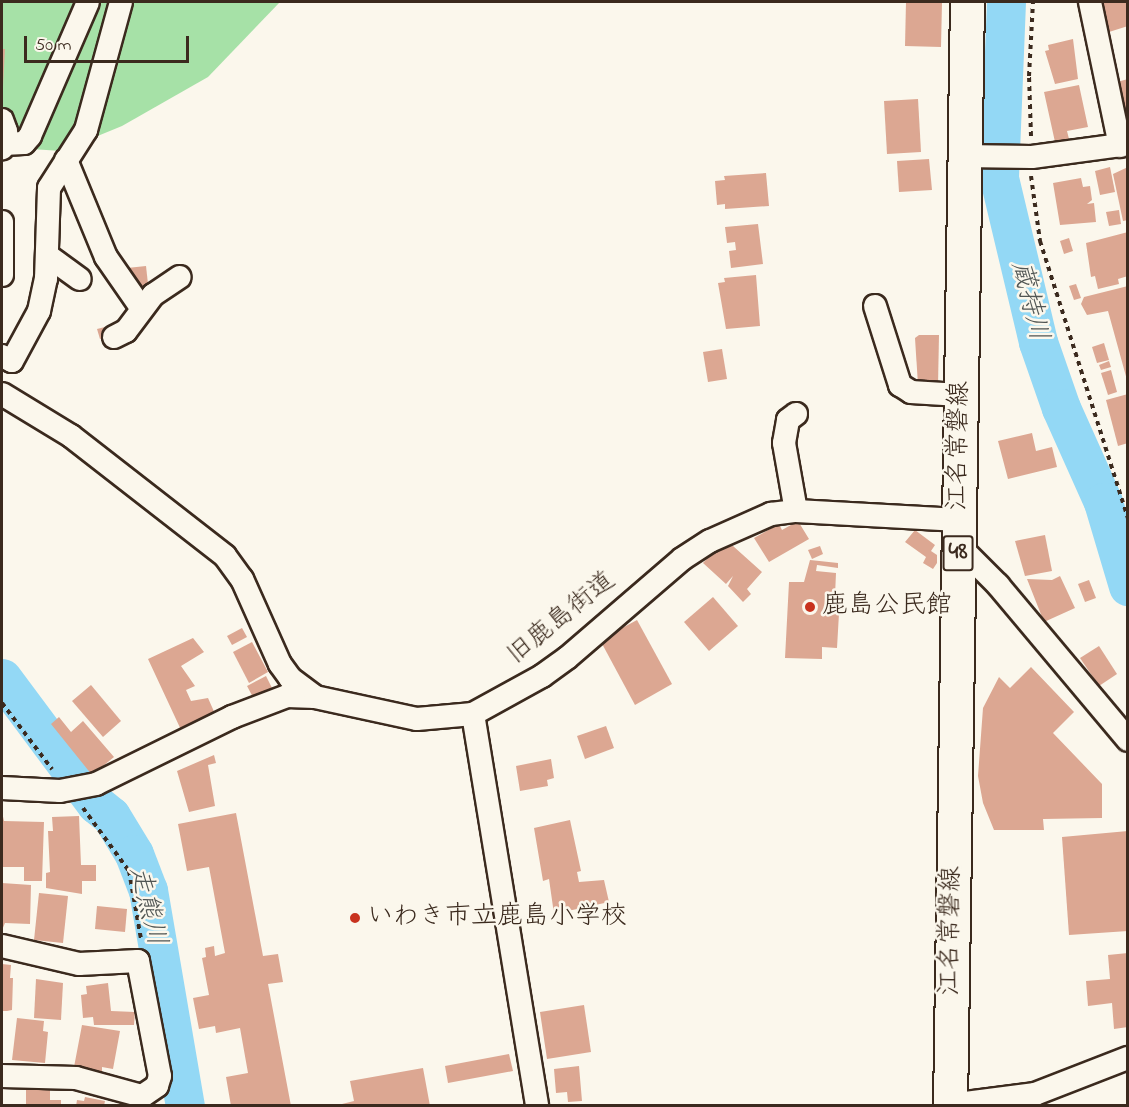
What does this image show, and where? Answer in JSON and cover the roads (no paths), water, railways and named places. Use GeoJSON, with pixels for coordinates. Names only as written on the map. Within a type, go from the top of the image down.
{"type":"FeatureCollection","features":[{"type":"Feature","properties":{"kind":"main road","name":"江名常磐線"},"geometry":{"type":"LineString","coordinates":[[950,1105],[960,395],[972,156],[967,2]]}},
{"type":"Feature","properties":{"kind":"street"},"geometry":{"type":"LineString","coordinates":[[2,120],[6,131],[2,146],[24,143],[30,136],[88,2]]}},
{"type":"Feature","properties":{"kind":"street"},"geometry":{"type":"LineString","coordinates":[[2,356],[12,361],[39,311],[48,256],[49,188],[86,130],[121,2]]}},
{"type":"Feature","properties":{"kind":"street"},"geometry":{"type":"LineString","coordinates":[[972,156],[1028,156],[1124,145],[1090,2]]}},
{"type":"Feature","properties":{"kind":"street"},"geometry":{"type":"LineString","coordinates":[[66,160],[106,257],[142,309]]}},
{"type":"Feature","properties":{"kind":"street"},"geometry":{"type":"LineString","coordinates":[[2,222],[2,275]]}},
{"type":"Feature","properties":{"kind":"street"},"geometry":{"type":"LineString","coordinates":[[48,256],[80,279]]}},
{"type":"Feature","properties":{"kind":"street"},"geometry":{"type":"LineString","coordinates":[[114,337],[126,331],[153,295],[180,277]]}},
{"type":"Feature","properties":{"kind":"street"},"geometry":{"type":"LineString","coordinates":[[875,306],[900,385],[911,392],[960,395]]}},
{"type":"Feature","properties":{"kind":"street"},"geometry":{"type":"LineString","coordinates":[[2,394],[71,436],[225,556],[242,579],[280,664],[290,678],[315,697]]}},
{"type":"Feature","properties":{"kind":"street"},"geometry":{"type":"LineString","coordinates":[[796,414],[788,420],[784,443],[796,511]]}},
{"type":"Feature","properties":{"kind":"street","name":"旧鹿島街道"},"geometry":{"type":"LineString","coordinates":[[2,789],[80,788],[232,717],[287,696],[315,697],[417,719],[473,714],[542,676],[631,600],[710,541],[771,514],[796,511],[958,533]]}},
{"type":"Feature","properties":{"kind":"street"},"geometry":{"type":"LineString","coordinates":[[958,533],[998,585],[1128,740]]}},
{"type":"Feature","properties":{"kind":"street"},"geometry":{"type":"LineString","coordinates":[[473,714],[537,1106]]}},
{"type":"Feature","properties":{"kind":"street"},"geometry":{"type":"LineString","coordinates":[[2,946],[79,964],[138,961],[160,1076],[157,1086],[142,1096],[76,1078],[2,1076]]}},
{"type":"Feature","properties":{"kind":"street"},"geometry":{"type":"LineString","coordinates":[[950,1105],[1035,1094],[1128,1058]]}},
{"type":"Feature","properties":{"kind":"waterway","name":"蔵持川"},"geometry":{"type":"LineString","coordinates":[[1006,2],[999,178],[1038,342],[1061,408],[1103,502],[1128,586]]}},
{"type":"Feature","properties":{"kind":"waterway","name":"走熊川"},"geometry":{"type":"LineString","coordinates":[[2,678],[96,804],[111,816],[134,854],[148,890],[185,1106]]}},
{"type":"Feature","properties":{"kind":"place","name":"鹿島公民館"},"geometry":{"type":"Point","coordinates":[810,607]}},
{"type":"Feature","properties":{"kind":"place","name":"いわき市立鹿島小学校"},"geometry":{"type":"Point","coordinates":[355,918]}}]}
